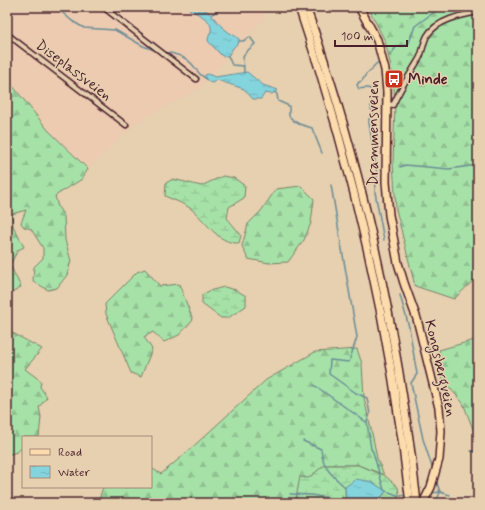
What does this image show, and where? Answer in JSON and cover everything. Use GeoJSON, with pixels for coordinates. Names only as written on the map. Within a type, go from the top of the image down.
{"type":"FeatureCollection","features":[{"type":"Feature","properties":{"kind":"main road"},"geometry":{"type":"LineString","coordinates":[[299,7],[333,112],[351,178],[369,254],[417,503]]}},
{"type":"Feature","properties":{"kind":"main road"},"geometry":{"type":"LineString","coordinates":[[306,7],[344,126],[376,252],[399,368],[409,465],[410,503]]}},
{"type":"Feature","properties":{"kind":"main road","name":"Drammensveien"},"geometry":{"type":"LineString","coordinates":[[359,7],[373,31],[380,49],[386,76],[390,104],[386,182],[389,214],[398,263]]}},
{"type":"Feature","properties":{"kind":"main road","name":"Kongsbergveien"},"geometry":{"type":"LineString","coordinates":[[398,263],[436,392],[441,421],[441,444],[439,459],[431,487],[423,503]]}},
{"type":"Feature","properties":{"kind":"street"},"geometry":{"type":"LineString","coordinates":[[103,7],[196,79]]}},
{"type":"Feature","properties":{"kind":"street"},"geometry":{"type":"LineString","coordinates":[[390,104],[422,52],[427,36],[432,30],[448,20],[465,14],[478,12]]}},
{"type":"Feature","properties":{"kind":"street","name":"Diseplassveien"},"geometry":{"type":"LineString","coordinates":[[7,34],[126,125]]}},
{"type":"Feature","properties":{"kind":"shaded area"},"geometry":{"type":"Polygon","coordinates":[[[7,7],[263,7],[266,16],[201,88],[136,123],[88,169],[48,130],[12,85],[7,82],[7,7]]]}},
{"type":"Feature","properties":{"kind":"green space"},"geometry":{"type":"Polygon","coordinates":[[[368,7],[478,7],[478,276],[454,299],[415,286],[396,209],[393,163],[395,105],[393,75],[385,41],[368,7]]]}},
{"type":"Feature","properties":{"kind":"green space"},"geometry":{"type":"Polygon","coordinates":[[[7,82],[12,85],[48,130],[88,169],[82,179],[55,196],[58,207],[64,216],[65,240],[71,261],[67,275],[57,288],[48,290],[33,281],[34,267],[43,258],[43,248],[31,229],[24,227],[21,223],[26,210],[12,214],[13,226],[24,247],[18,250],[10,265],[21,287],[7,296],[7,82]]]}},
{"type":"Feature","properties":{"kind":"green space"},"geometry":{"type":"Polygon","coordinates":[[[223,176],[234,178],[245,186],[244,198],[229,207],[227,218],[241,235],[239,243],[224,240],[190,208],[165,196],[166,183],[173,179],[201,186],[223,176]]]}},
{"type":"Feature","properties":{"kind":"green space"},"geometry":{"type":"Polygon","coordinates":[[[301,186],[314,199],[311,223],[304,240],[288,262],[269,263],[248,259],[242,246],[248,224],[261,211],[276,189],[301,186]]]}},
{"type":"Feature","properties":{"kind":"green space"},"geometry":{"type":"Polygon","coordinates":[[[145,269],[160,286],[179,284],[193,320],[179,335],[164,342],[153,332],[144,337],[152,349],[141,377],[131,373],[106,314],[105,304],[137,272],[145,269]]]}},
{"type":"Feature","properties":{"kind":"green space"},"geometry":{"type":"Polygon","coordinates":[[[224,287],[236,290],[246,296],[246,306],[228,318],[221,318],[202,304],[202,295],[209,291],[224,287]]]}},
{"type":"Feature","properties":{"kind":"green space"},"geometry":{"type":"Polygon","coordinates":[[[7,330],[42,349],[25,369],[41,381],[40,387],[47,397],[39,407],[41,417],[39,436],[22,436],[22,448],[17,452],[7,455],[7,330]]]}},
{"type":"Feature","properties":{"kind":"green space"},"geometry":{"type":"Polygon","coordinates":[[[478,339],[478,442],[463,403],[443,380],[439,350],[478,339]]]}},
{"type":"Feature","properties":{"kind":"green space"},"geometry":{"type":"Polygon","coordinates":[[[357,349],[362,364],[364,398],[377,458],[384,475],[358,465],[324,465],[309,478],[296,498],[303,503],[98,503],[103,488],[152,488],[152,469],[161,474],[266,380],[315,352],[357,349]]]}},
{"type":"Feature","properties":{"kind":"green space"},"geometry":{"type":"Polygon","coordinates":[[[324,465],[358,465],[384,475],[398,487],[399,494],[396,503],[377,503],[384,494],[345,487],[346,503],[303,503],[296,498],[300,477],[309,478],[324,465]]]}},
{"type":"Feature","properties":{"kind":"water"},"geometry":{"type":"Polygon","coordinates":[[[189,7],[197,7],[207,11],[221,26],[239,39],[239,42],[228,56],[222,56],[208,41],[211,31],[210,24],[197,13],[190,10],[189,7]]]}},
{"type":"Feature","properties":{"kind":"water"},"geometry":{"type":"Polygon","coordinates":[[[247,72],[263,85],[278,90],[272,94],[265,93],[261,99],[253,99],[244,89],[217,80],[212,83],[205,78],[205,75],[208,74],[215,77],[247,72]]]}},
{"type":"Feature","properties":{"kind":"water"},"geometry":{"type":"Polygon","coordinates":[[[356,479],[372,482],[386,491],[377,503],[346,503],[345,487],[356,479]]]}},
{"type":"Feature","properties":{"kind":"waterway"},"geometry":{"type":"LineString","coordinates":[[56,7],[72,21],[84,28],[115,30],[143,46],[157,51]]}},
{"type":"Feature","properties":{"kind":"waterway"},"geometry":{"type":"LineString","coordinates":[[212,14],[224,7]]}},
{"type":"Feature","properties":{"kind":"waterway"},"geometry":{"type":"LineString","coordinates":[[390,55],[397,46],[408,45],[415,26],[441,7]]}},
{"type":"Feature","properties":{"kind":"waterway"},"geometry":{"type":"LineString","coordinates":[[239,41],[243,41],[250,37],[255,44],[243,56],[244,73]]}},
{"type":"Feature","properties":{"kind":"waterway"},"geometry":{"type":"LineString","coordinates":[[163,52],[175,54],[186,59],[205,78]]}},
{"type":"Feature","properties":{"kind":"waterway"},"geometry":{"type":"LineString","coordinates":[[228,56],[232,65],[244,66]]}},
{"type":"Feature","properties":{"kind":"waterway"},"geometry":{"type":"LineString","coordinates":[[377,63],[357,85],[359,89],[367,88],[372,90],[371,109],[374,113],[369,119],[369,123],[377,174],[375,192],[384,240]]}},
{"type":"Feature","properties":{"kind":"waterway"},"geometry":{"type":"LineString","coordinates":[[274,92],[277,94],[278,101],[289,106],[289,116],[294,121],[312,128],[322,153]]}},
{"type":"Feature","properties":{"kind":"waterway"},"geometry":{"type":"LineString","coordinates":[[400,167],[405,165],[449,169],[478,165]]}},
{"type":"Feature","properties":{"kind":"waterway"},"geometry":{"type":"LineString","coordinates":[[331,185],[357,337],[349,362],[330,360],[329,374],[356,393],[367,398],[370,414],[367,422],[371,449],[384,490]]}},
{"type":"Feature","properties":{"kind":"waterway"},"geometry":{"type":"LineString","coordinates":[[400,295],[409,327],[417,374],[411,383],[423,439],[433,470]]}},
{"type":"Feature","properties":{"kind":"waterway"},"geometry":{"type":"LineString","coordinates":[[314,385],[366,422]]}},
{"type":"Feature","properties":{"kind":"waterway"},"geometry":{"type":"LineString","coordinates":[[303,441],[321,449],[328,471],[345,487]]}},
{"type":"Feature","properties":{"kind":"waterway"},"geometry":{"type":"LineString","coordinates":[[471,451],[478,453]]}},
{"type":"Feature","properties":{"kind":"waterway"},"geometry":{"type":"LineString","coordinates":[[436,480],[440,492],[436,503]]}},
{"type":"Feature","properties":{"kind":"waterway"},"geometry":{"type":"LineString","coordinates":[[386,491],[400,496],[407,495]]}},
{"type":"Feature","properties":{"kind":"waterway"},"geometry":{"type":"LineString","coordinates":[[431,493],[440,492],[450,495]]}},
{"type":"Feature","properties":{"kind":"waterway"},"geometry":{"type":"LineString","coordinates":[[290,494],[311,495],[346,501]]}},
{"type":"Feature","properties":{"kind":"waterway"},"geometry":{"type":"LineString","coordinates":[[296,498],[313,503]]}},
{"type":"Feature","properties":{"kind":"place","name":"Minde"},"geometry":{"type":"Point","coordinates":[394,79]}}]}
